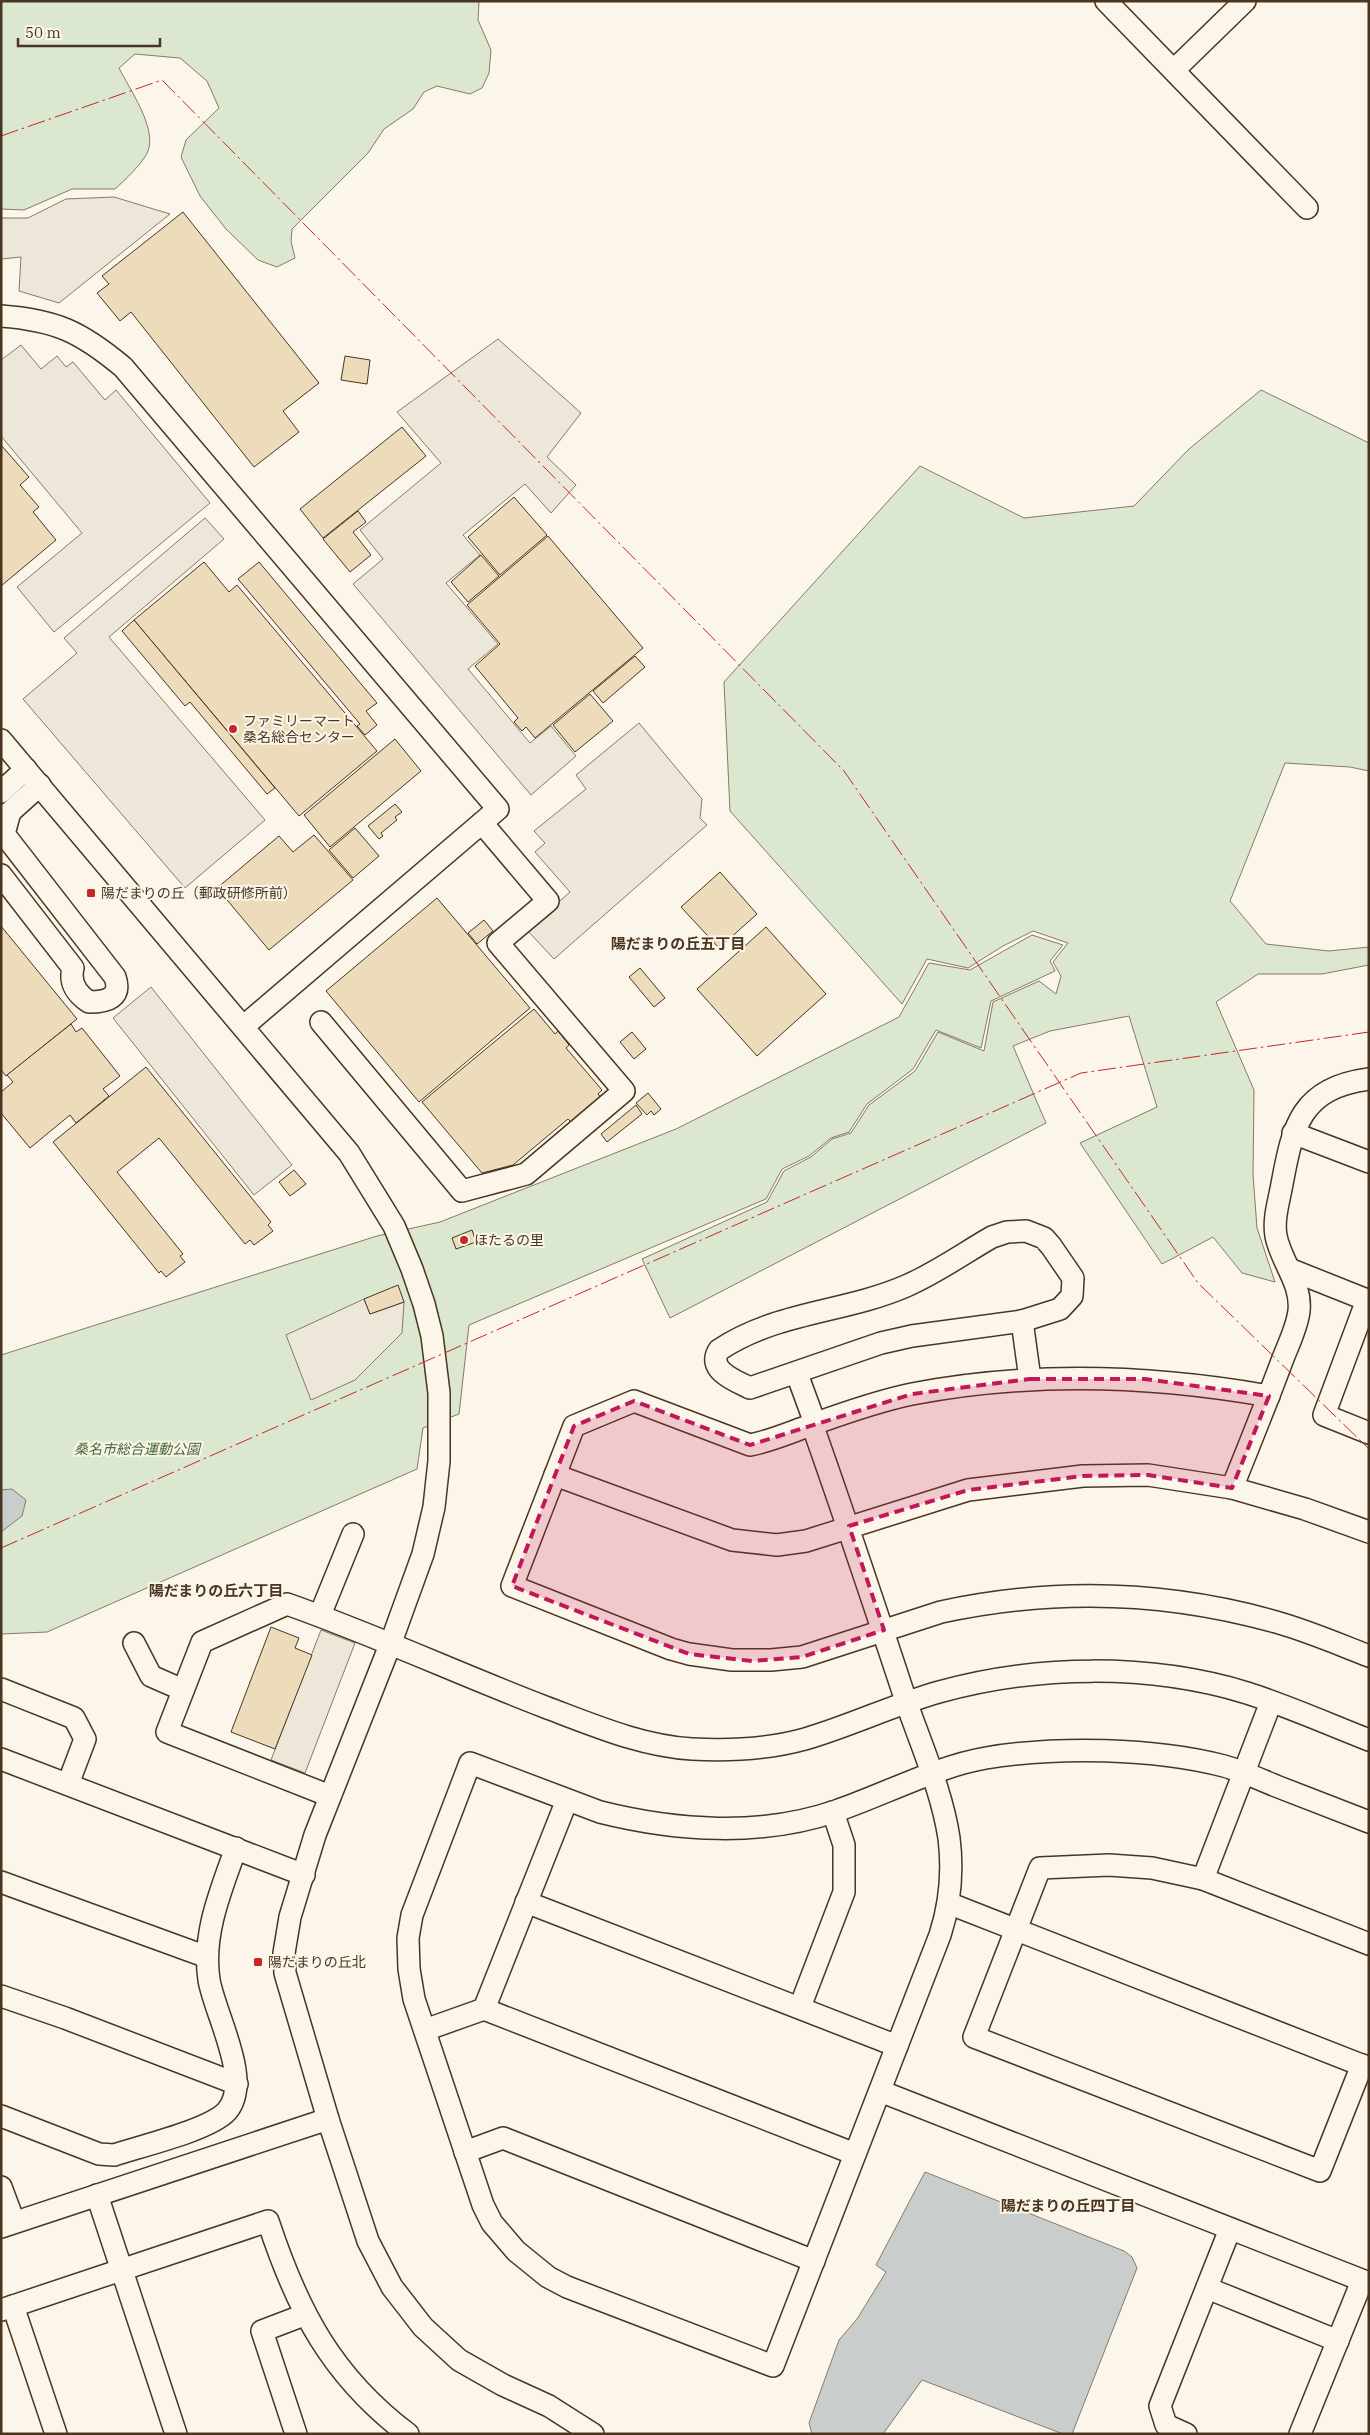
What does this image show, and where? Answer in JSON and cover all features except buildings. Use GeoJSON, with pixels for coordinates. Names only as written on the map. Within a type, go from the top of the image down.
{"type":"FeatureCollection","features":[{"type":"Feature","properties":{"kind":"street"},"geometry":{"type":"LineString","coordinates":[[1106,1],[1307,208]]}},
{"type":"Feature","properties":{"kind":"street"},"geometry":{"type":"LineString","coordinates":[[1174,70],[1245,1]]}},
{"type":"Feature","properties":{"kind":"street"},"geometry":{"type":"LineString","coordinates":[[1,316],[53,323],[78,334],[123,366],[498,809],[244,1026]]}},
{"type":"Feature","properties":{"kind":"street"},"geometry":{"type":"LineString","coordinates":[[1,740],[244,1026],[349,1153],[394,1226],[412,1269],[432,1336],[439,1394],[439,1461],[434,1507],[421,1560],[390,1645],[315,1835],[290,1917],[286,1937],[285,1973],[328,2119],[368,2241],[392,2287],[423,2327],[459,2360],[503,2385],[549,2406],[593,2434]]}},
{"type":"Feature","properties":{"kind":"street"},"geometry":{"type":"LineString","coordinates":[[1,792],[26,769]]}},
{"type":"Feature","properties":{"kind":"street"},"geometry":{"type":"LineString","coordinates":[[1,875],[73,968],[71,975],[74,988],[89,1002],[101,1002],[111,998],[116,992],[115,976],[4,834],[10,812],[40,785]]}},
{"type":"Feature","properties":{"kind":"street"},"geometry":{"type":"LineString","coordinates":[[321,1022],[462,1191],[526,1174],[624,1091],[498,943],[548,901],[482,823]]}},
{"type":"Feature","properties":{"kind":"street"},"geometry":{"type":"LineString","coordinates":[[1232,1488],[1269,1396],[1299,1311],[1296,1285],[1279,1249],[1276,1218],[1288,1148],[1293,1133],[1308,1108],[1329,1090],[1340,1084],[1369,1079]]}},
{"type":"Feature","properties":{"kind":"street"},"geometry":{"type":"LineString","coordinates":[[1293,1133],[1369,1162]]}},
{"type":"Feature","properties":{"kind":"street"},"geometry":{"type":"LineString","coordinates":[[1016,1231],[1026,1231],[1044,1238],[1070,1271],[1074,1288],[1068,1303],[1060,1309],[1022,1321],[912,1336],[881,1343],[797,1374],[750,1388],[721,1372],[716,1364],[716,1356],[720,1350],[778,1321],[863,1300],[906,1286],[992,1237],[1016,1231]]}},
{"type":"Feature","properties":{"kind":"street"},"geometry":{"type":"LineString","coordinates":[[1289,1269],[1368,1300],[1324,1415],[1369,1433]]}},
{"type":"Feature","properties":{"kind":"street"},"geometry":{"type":"LineString","coordinates":[[1022,1321],[1030,1379]]}},
{"type":"Feature","properties":{"kind":"street"},"geometry":{"type":"LineString","coordinates":[[797,1374],[932,1775],[949,1838],[951,1862],[948,1903],[940,1935],[773,2366],[566,2287],[548,2277],[516,2251],[492,2222],[483,2205],[410,1983],[410,1927],[416,1903],[470,1763],[567,1800],[620,1817],[687,1828],[761,1826],[833,1812],[932,1775],[986,1758],[1059,1752],[1119,1752],[1182,1757],[1226,1767],[1369,1822]]}},
{"type":"Feature","properties":{"kind":"street"},"geometry":{"type":"LineString","coordinates":[[1269,1396],[1212,1386],[1145,1380],[1073,1377],[1030,1379],[912,1394],[750,1445],[634,1401],[574,1426],[512,1586],[671,1649],[712,1658],[752,1661],[802,1657],[941,1612],[1004,1601],[1061,1596],[1141,1597],[1202,1604],[1300,1630],[1369,1656]]}},
{"type":"Feature","properties":{"kind":"street"},"geometry":{"type":"LineString","coordinates":[[555,1475],[732,1540],[760,1544],[792,1544],[806,1541],[968,1490],[1083,1476],[1148,1475],[1232,1488],[1305,1509],[1369,1532]]}},
{"type":"Feature","properties":{"kind":"street"},"geometry":{"type":"LineString","coordinates":[[320,1615],[353,1534]]}},
{"type":"Feature","properties":{"kind":"street"},"geometry":{"type":"LineString","coordinates":[[330,1796],[167,1732],[202,1642],[288,1604],[320,1615],[390,1645],[601,1728],[648,1742],[690,1749],[729,1750],[802,1740],[907,1702],[964,1686],[1038,1674],[1095,1672],[1183,1680],[1245,1693],[1369,1740]]}},
{"type":"Feature","properties":{"kind":"street"},"geometry":{"type":"LineString","coordinates":[[134,1643],[151,1676],[183,1690]]}},
{"type":"Feature","properties":{"kind":"street"},"geometry":{"type":"LineString","coordinates":[[1,1689],[74,1718],[84,1739],[68,1784]]}},
{"type":"Feature","properties":{"kind":"street"},"geometry":{"type":"LineString","coordinates":[[1203,1879],[1271,1702]]}},
{"type":"Feature","properties":{"kind":"street"},"geometry":{"type":"LineString","coordinates":[[1,1759],[304,1875]]}},
{"type":"Feature","properties":{"kind":"street"},"geometry":{"type":"LineString","coordinates":[[484,2009],[567,1800]]}},
{"type":"Feature","properties":{"kind":"street"},"geometry":{"type":"LineString","coordinates":[[800,2008],[844,1892],[844,1845],[833,1812]]}},
{"type":"Feature","properties":{"kind":"street"},"geometry":{"type":"LineString","coordinates":[[1,2116],[99,2154],[114,2155],[204,2125],[219,2118],[234,2100],[237,2084],[234,2065],[209,1981],[207,1957],[209,1931],[236,1848]]}},
{"type":"Feature","properties":{"kind":"street"},"geometry":{"type":"LineString","coordinates":[[948,1903],[1015,1930],[1366,2066],[1320,2172],[974,2037],[1015,1930],[1040,1868],[1109,1864],[1152,1868],[1203,1879],[1369,1944]]}},
{"type":"Feature","properties":{"kind":"street"},"geometry":{"type":"LineString","coordinates":[[1,1882],[207,1957]]}},
{"type":"Feature","properties":{"kind":"street"},"geometry":{"type":"LineString","coordinates":[[526,1902],[897,2046]]}},
{"type":"Feature","properties":{"kind":"street"},"geometry":{"type":"LineString","coordinates":[[1,1996],[66,2018],[237,2084]]}},
{"type":"Feature","properties":{"kind":"street"},"geometry":{"type":"LineString","coordinates":[[425,2030],[484,2009],[855,2154]]}},
{"type":"Feature","properties":{"kind":"street"},"geometry":{"type":"LineString","coordinates":[[880,2091],[1365,2282],[1338,2341],[1300,2434]]}},
{"type":"Feature","properties":{"kind":"street"},"geometry":{"type":"LineString","coordinates":[[1,2187],[8,2224],[328,2119]]}},
{"type":"Feature","properties":{"kind":"street"},"geometry":{"type":"LineString","coordinates":[[465,2152],[503,2138],[814,2261]]}},
{"type":"Feature","properties":{"kind":"street"},"geometry":{"type":"LineString","coordinates":[[97,2195],[176,2434]]}},
{"type":"Feature","properties":{"kind":"street"},"geometry":{"type":"LineString","coordinates":[[56,2434],[7,2308],[268,2221],[284,2269],[304,2315],[335,2362],[384,2415],[408,2434]]}},
{"type":"Feature","properties":{"kind":"street"},"geometry":{"type":"LineString","coordinates":[[1186,2434],[1166,2425],[1160,2406],[1230,2229]]}},
{"type":"Feature","properties":{"kind":"street"},"geometry":{"type":"LineString","coordinates":[[1207,2288],[1338,2341]]}},
{"type":"Feature","properties":{"kind":"street"},"geometry":{"type":"LineString","coordinates":[[296,2434],[262,2331],[304,2315]]}},
{"type":"Feature","properties":{"kind":"highlighted area"},"geometry":{"type":"Polygon","coordinates":[[[1030,1379],[1145,1379],[1269,1396],[1232,1488],[1148,1475],[1083,1476],[968,1490],[849,1526],[884,1630],[802,1657],[752,1661],[689,1654],[512,1586],[574,1426],[634,1401],[750,1445],[912,1394],[1030,1379]]]}},
{"type":"Feature","properties":{"kind":"green space"},"geometry":{"type":"Polygon","coordinates":[[[1,1],[479,1],[478,20],[491,50],[489,73],[482,88],[470,94],[437,86],[424,92],[413,109],[384,129],[368,153],[292,229],[291,241],[295,258],[277,267],[258,260],[226,229],[200,196],[181,157],[186,140],[219,108],[207,81],[180,58],[135,54],[119,68],[141,108],[149,131],[150,142],[146,155],[115,189],[72,189],[24,210],[1,209],[1,1]]]}},
{"type":"Feature","properties":{"kind":"green space"},"geometry":{"type":"Polygon","coordinates":[[[1261,390],[1369,443],[1369,771],[1350,767],[1285,763],[1230,901],[1266,944],[1329,951],[1369,947],[1369,965],[1322,974],[1258,974],[1216,1002],[1254,1090],[1253,1175],[1257,1228],[1275,1282],[1242,1273],[1213,1237],[1162,1264],[1080,1143],[1157,1107],[1129,1016],[1050,1031],[1013,1046],[1046,1123],[670,1318],[642,1259],[767,1202],[784,1171],[811,1157],[832,1139],[851,1133],[869,1105],[915,1071],[938,1032],[984,1051],[993,1002],[1039,981],[1056,994],[1061,976],[1053,962],[1068,943],[1033,931],[1003,946],[968,968],[927,959],[902,1004],[730,811],[724,682],[920,466],[1024,518],[1134,506],[1189,449],[1261,390]]]}},
{"type":"Feature","properties":{"kind":"green space","name":"桑名市総合運動公園"},"geometry":{"type":"Polygon","coordinates":[[[1032,935],[1063,945],[1050,961],[1055,971],[991,1001],[981,1048],[936,1030],[913,1069],[867,1104],[849,1132],[831,1138],[809,1156],[782,1169],[766,1199],[469,1325],[459,1414],[423,1428],[417,1469],[47,1632],[1,1634],[1,1355],[377,1236],[440,1222],[676,1129],[899,1017],[929,963],[970,970],[1032,935]]]}},
{"type":"Feature","properties":{"kind":"shaded area"},"geometry":{"type":"Polygon","coordinates":[[[114,197],[170,214],[59,303],[19,291],[21,257],[1,259],[1,218],[28,218],[66,199],[114,197]]]}},
{"type":"Feature","properties":{"kind":"shaded area"},"geometry":{"type":"Polygon","coordinates":[[[498,339],[581,413],[547,457],[576,485],[551,513],[525,484],[463,535],[480,555],[446,583],[498,644],[468,669],[530,743],[551,726],[576,756],[531,795],[353,584],[383,559],[360,530],[441,463],[397,412],[498,339]]]}},
{"type":"Feature","properties":{"kind":"shaded area"},"geometry":{"type":"Polygon","coordinates":[[[21,345],[41,369],[57,356],[66,367],[73,362],[105,400],[116,390],[210,503],[54,632],[17,587],[82,533],[1,436],[1,360],[21,345]]]}},
{"type":"Feature","properties":{"kind":"shaded area"},"geometry":{"type":"Polygon","coordinates":[[[205,518],[224,539],[109,637],[265,820],[185,888],[23,699],[77,653],[64,638],[205,518]]]}},
{"type":"Feature","properties":{"kind":"shaded area"},"geometry":{"type":"Polygon","coordinates":[[[639,723],[702,799],[700,818],[707,825],[554,959],[527,930],[570,892],[535,852],[545,843],[534,831],[586,789],[576,775],[639,723]]]}},
{"type":"Feature","properties":{"kind":"shaded area"},"geometry":{"type":"Polygon","coordinates":[[[151,987],[292,1165],[254,1195],[113,1018],[151,987]]]}},
{"type":"Feature","properties":{"kind":"shaded area"},"geometry":{"type":"Polygon","coordinates":[[[364,1299],[370,1314],[404,1302],[402,1333],[355,1380],[311,1400],[286,1335],[364,1299]]]}},
{"type":"Feature","properties":{"kind":"shaded area"},"geometry":{"type":"Polygon","coordinates":[[[12,1489],[26,1500],[22,1516],[1,1532],[1,1490],[12,1489]]]}},
{"type":"Feature","properties":{"kind":"shaded area"},"geometry":{"type":"Polygon","coordinates":[[[321,1630],[355,1643],[305,1773],[271,1760],[321,1630]]]}},
{"type":"Feature","properties":{"kind":"shaded area"},"geometry":{"type":"Polygon","coordinates":[[[925,2172],[1124,2251],[1132,2257],[1137,2268],[1072,2434],[1063,2434],[922,2380],[883,2434],[812,2434],[809,2423],[839,2340],[857,2319],[886,2272],[876,2265],[925,2172]]]}},
{"type":"Feature","properties":{"kind":"power"},"geometry":{"type":"LineString","coordinates":[[1,136],[162,80],[844,771],[1198,1283],[1369,1449]]}},
{"type":"Feature","properties":{"kind":"power"},"geometry":{"type":"LineString","coordinates":[[1,1548],[1081,1073],[1369,1032]]}},
{"type":"Feature","properties":{"kind":"place","name":"ファミリーマート 桑名総合センター"},"geometry":{"type":"Point","coordinates":[233,729]}},
{"type":"Feature","properties":{"kind":"place","name":"陽だまりの丘（郵政研修所前）"},"geometry":{"type":"Point","coordinates":[91,893]}},
{"type":"Feature","properties":{"kind":"place","name":"ほたるの里"},"geometry":{"type":"Point","coordinates":[464,1240]}},
{"type":"Feature","properties":{"kind":"place","name":"陽だまりの丘北"},"geometry":{"type":"Point","coordinates":[258,1962]}},
{"type":"Feature","properties":{"kind":"district","name":"陽だまりの丘五丁目"},"geometry":{"type":"Point","coordinates":[678,944]}},
{"type":"Feature","properties":{"kind":"district","name":"陽だまりの丘六丁目"},"geometry":{"type":"Point","coordinates":[216,1591]}},
{"type":"Feature","properties":{"kind":"district","name":"陽だまりの丘四丁目"},"geometry":{"type":"Point","coordinates":[1068,2206]}}]}
